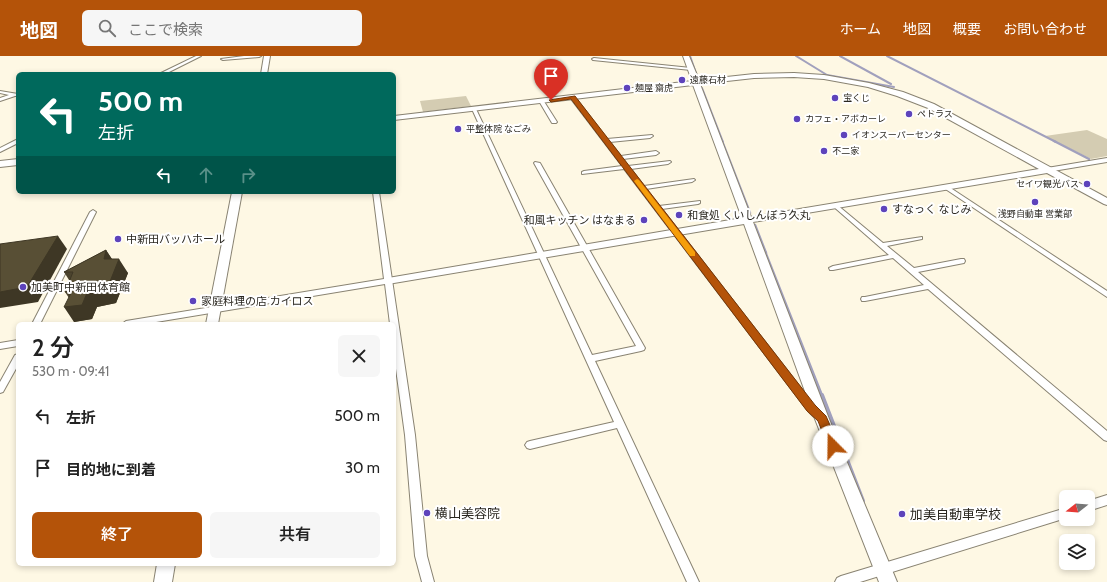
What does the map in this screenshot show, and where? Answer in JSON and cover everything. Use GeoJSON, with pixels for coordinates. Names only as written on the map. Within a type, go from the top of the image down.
{"type":"FeatureCollection","features":[{"type":"Feature","properties":{"kind":"street"},"geometry":{"type":"LineString","coordinates":[[165,72],[199,56]]}},
{"type":"Feature","properties":{"kind":"street"},"geometry":{"type":"LineString","coordinates":[[223,59],[259,56]]}},
{"type":"Feature","properties":{"kind":"street"},"geometry":{"type":"LineString","coordinates":[[264,72],[267,56]]}},
{"type":"Feature","properties":{"kind":"street"},"geometry":{"type":"LineString","coordinates":[[686,56],[822,419],[888,582]]}},
{"type":"Feature","properties":{"kind":"street"},"geometry":{"type":"LineString","coordinates":[[594,59],[691,69]]}},
{"type":"Feature","properties":{"kind":"street"},"geometry":{"type":"LineString","coordinates":[[396,118],[754,76],[794,75],[824,77],[869,85],[900,94],[931,106],[1107,202]]}},
{"type":"Feature","properties":{"kind":"street"},"geometry":{"type":"LineString","coordinates":[[0,92],[16,95]]}},
{"type":"Feature","properties":{"kind":"street"},"geometry":{"type":"LineString","coordinates":[[0,100],[16,95]]}},
{"type":"Feature","properties":{"kind":"street"},"geometry":{"type":"LineString","coordinates":[[573,98],[811,408],[822,419]]}},
{"type":"Feature","properties":{"kind":"street"},"geometry":{"type":"LineString","coordinates":[[541,101],[554,122]]}},
{"type":"Feature","properties":{"kind":"street"},"geometry":{"type":"LineString","coordinates":[[474,109],[540,256],[693,582]]}},
{"type":"Feature","properties":{"kind":"street"},"geometry":{"type":"LineString","coordinates":[[606,141],[650,136]]}},
{"type":"Feature","properties":{"kind":"street"},"geometry":{"type":"LineString","coordinates":[[0,150],[16,142]]}},
{"type":"Feature","properties":{"kind":"street"},"geometry":{"type":"LineString","coordinates":[[619,158],[656,153]]}},
{"type":"Feature","properties":{"kind":"street"},"geometry":{"type":"LineString","coordinates":[[140,322],[214,311],[287,297],[540,256],[1107,160]]}},
{"type":"Feature","properties":{"kind":"street"},"geometry":{"type":"LineString","coordinates":[[0,164],[16,162]]}},
{"type":"Feature","properties":{"kind":"street"},"geometry":{"type":"LineString","coordinates":[[584,173],[668,162]]}},
{"type":"Feature","properties":{"kind":"street"},"geometry":{"type":"LineString","coordinates":[[537,163],[641,348],[589,360]]}},
{"type":"Feature","properties":{"kind":"street"},"geometry":{"type":"LineString","coordinates":[[642,188],[692,180]]}},
{"type":"Feature","properties":{"kind":"street"},"geometry":{"type":"LineString","coordinates":[[946,187],[1103,289],[1107,295]]}},
{"type":"Feature","properties":{"kind":"street"},"geometry":{"type":"LineString","coordinates":[[212,322],[238,194]]}},
{"type":"Feature","properties":{"kind":"street"},"geometry":{"type":"LineString","coordinates":[[376,194],[394,322]]}},
{"type":"Feature","properties":{"kind":"street"},"geometry":{"type":"LineString","coordinates":[[658,208],[698,202]]}},
{"type":"Feature","properties":{"kind":"street"},"geometry":{"type":"LineString","coordinates":[[836,206],[1107,437]]}},
{"type":"Feature","properties":{"kind":"street"},"geometry":{"type":"LineString","coordinates":[[37,322],[93,212]]}},
{"type":"Feature","properties":{"kind":"street"},"geometry":{"type":"LineString","coordinates":[[882,245],[920,238]]}},
{"type":"Feature","properties":{"kind":"street"},"geometry":{"type":"LineString","coordinates":[[833,268],[895,256]]}},
{"type":"Feature","properties":{"kind":"street"},"geometry":{"type":"LineString","coordinates":[[912,271],[961,261]]}},
{"type":"Feature","properties":{"kind":"street"},"geometry":{"type":"LineString","coordinates":[[865,299],[930,286]]}},
{"type":"Feature","properties":{"kind":"street"},"geometry":{"type":"LineString","coordinates":[[396,338],[410,435],[421,556],[428,582]]}},
{"type":"Feature","properties":{"kind":"street"},"geometry":{"type":"LineString","coordinates":[[0,346],[16,343]]}},
{"type":"Feature","properties":{"kind":"street"},"geometry":{"type":"LineString","coordinates":[[0,390],[16,361]]}},
{"type":"Feature","properties":{"kind":"street"},"geometry":{"type":"LineString","coordinates":[[530,445],[620,424]]}},
{"type":"Feature","properties":{"kind":"street"},"geometry":{"type":"LineString","coordinates":[[1095,504],[1107,500]]}},
{"type":"Feature","properties":{"kind":"street"},"geometry":{"type":"LineString","coordinates":[[841,582],[1059,515]]}},
{"type":"Feature","properties":{"kind":"street"},"geometry":{"type":"LineString","coordinates":[[162,582],[166,566]]}},
{"type":"Feature","properties":{"kind":"shaded area"},"geometry":{"type":"Polygon","coordinates":[[[466,96],[471,106],[423,112],[420,101],[466,96]]]}},
{"type":"Feature","properties":{"kind":"shaded area"},"geometry":{"type":"Polygon","coordinates":[[[1087,130],[1107,139],[1107,156],[1091,159],[1045,136],[1087,130]]]}},
{"type":"Feature","properties":{"kind":"building"},"geometry":{"type":"Polygon","coordinates":[[[58,236],[27,287],[0,292],[0,244],[58,236]]]}},
{"type":"Feature","properties":{"kind":"building"},"geometry":{"type":"Polygon","coordinates":[[[106,250],[104,259],[119,259],[107,289],[87,293],[82,305],[64,307],[72,291],[65,292],[73,272],[64,272],[106,250]]]}},
{"type":"Feature","properties":{"kind":"waterway"},"geometry":{"type":"LineString","coordinates":[[690,56],[698,79]]}},
{"type":"Feature","properties":{"kind":"waterway"},"geometry":{"type":"LineString","coordinates":[[796,56],[827,75],[894,87]]}},
{"type":"Feature","properties":{"kind":"waterway"},"geometry":{"type":"LineString","coordinates":[[840,56],[891,84]]}},
{"type":"Feature","properties":{"kind":"waterway"},"geometry":{"type":"LineString","coordinates":[[887,56],[1056,142]]}},
{"type":"Feature","properties":{"kind":"waterway"},"geometry":{"type":"LineString","coordinates":[[702,88],[723,142]]}},
{"type":"Feature","properties":{"kind":"waterway"},"geometry":{"type":"LineString","coordinates":[[722,141],[750,213]]}},
{"type":"Feature","properties":{"kind":"waterway"},"geometry":{"type":"LineString","coordinates":[[1054,141],[1089,159]]}},
{"type":"Feature","properties":{"kind":"waterway"},"geometry":{"type":"LineString","coordinates":[[755,225],[766,253]]}},
{"type":"Feature","properties":{"kind":"waterway"},"geometry":{"type":"LineString","coordinates":[[765,252],[822,396]]}},
{"type":"Feature","properties":{"kind":"waterway"},"geometry":{"type":"LineString","coordinates":[[822,395],[863,501]]}},
{"type":"Feature","properties":{"kind":"slow traffic"},"geometry":{"type":"LineString","coordinates":[[637,181],[693,254]]}},
{"type":"Feature","properties":{"kind":"place","name":"遠藤石材"},"geometry":{"type":"Point","coordinates":[682,80]}},
{"type":"Feature","properties":{"kind":"place","name":"麺屋 齋虎"},"geometry":{"type":"Point","coordinates":[627,88]}},
{"type":"Feature","properties":{"kind":"place","name":"宝くじ"},"geometry":{"type":"Point","coordinates":[835,98]}},
{"type":"Feature","properties":{"kind":"place","name":"ペトラス"},"geometry":{"type":"Point","coordinates":[909,114]}},
{"type":"Feature","properties":{"kind":"place","name":"カフェ・アボカーレ"},"geometry":{"type":"Point","coordinates":[797,119]}},
{"type":"Feature","properties":{"kind":"place","name":"平整体院 なごみ"},"geometry":{"type":"Point","coordinates":[458,129]}},
{"type":"Feature","properties":{"kind":"place","name":"イオンスーパーセンター"},"geometry":{"type":"Point","coordinates":[844,135]}},
{"type":"Feature","properties":{"kind":"place","name":"不二家"},"geometry":{"type":"Point","coordinates":[824,151]}},
{"type":"Feature","properties":{"kind":"place","name":"セイワ観光バス"},"geometry":{"type":"Point","coordinates":[1087,184]}},
{"type":"Feature","properties":{"kind":"place","name":"浅野自動車 営業部"},"geometry":{"type":"Point","coordinates":[1035,202]}},
{"type":"Feature","properties":{"kind":"place","name":"すなっく なじみ"},"geometry":{"type":"Point","coordinates":[884,209]}},
{"type":"Feature","properties":{"kind":"place","name":"和食処 くいしんぼう久丸"},"geometry":{"type":"Point","coordinates":[679,215]}},
{"type":"Feature","properties":{"kind":"place","name":"和風キッチン はなまる"},"geometry":{"type":"Point","coordinates":[644,220]}},
{"type":"Feature","properties":{"kind":"place","name":"中新田バッハホール"},"geometry":{"type":"Point","coordinates":[118,239]}},
{"type":"Feature","properties":{"kind":"place","name":"加美町中新田体育館"},"geometry":{"type":"Point","coordinates":[23,287]}},
{"type":"Feature","properties":{"kind":"place","name":"家庭料理の店 カイロス"},"geometry":{"type":"Point","coordinates":[193,301]}},
{"type":"Feature","properties":{"kind":"place","name":"横山美容院"},"geometry":{"type":"Point","coordinates":[427,513]}},
{"type":"Feature","properties":{"kind":"place","name":"加美自動車学校"},"geometry":{"type":"Point","coordinates":[902,514]}},
{"type":"Feature","properties":{"kind":"route"},"geometry":{"type":"LineString","coordinates":[[551,100],[573,98],[811,408],[822,419],[833,446]]}}]}
